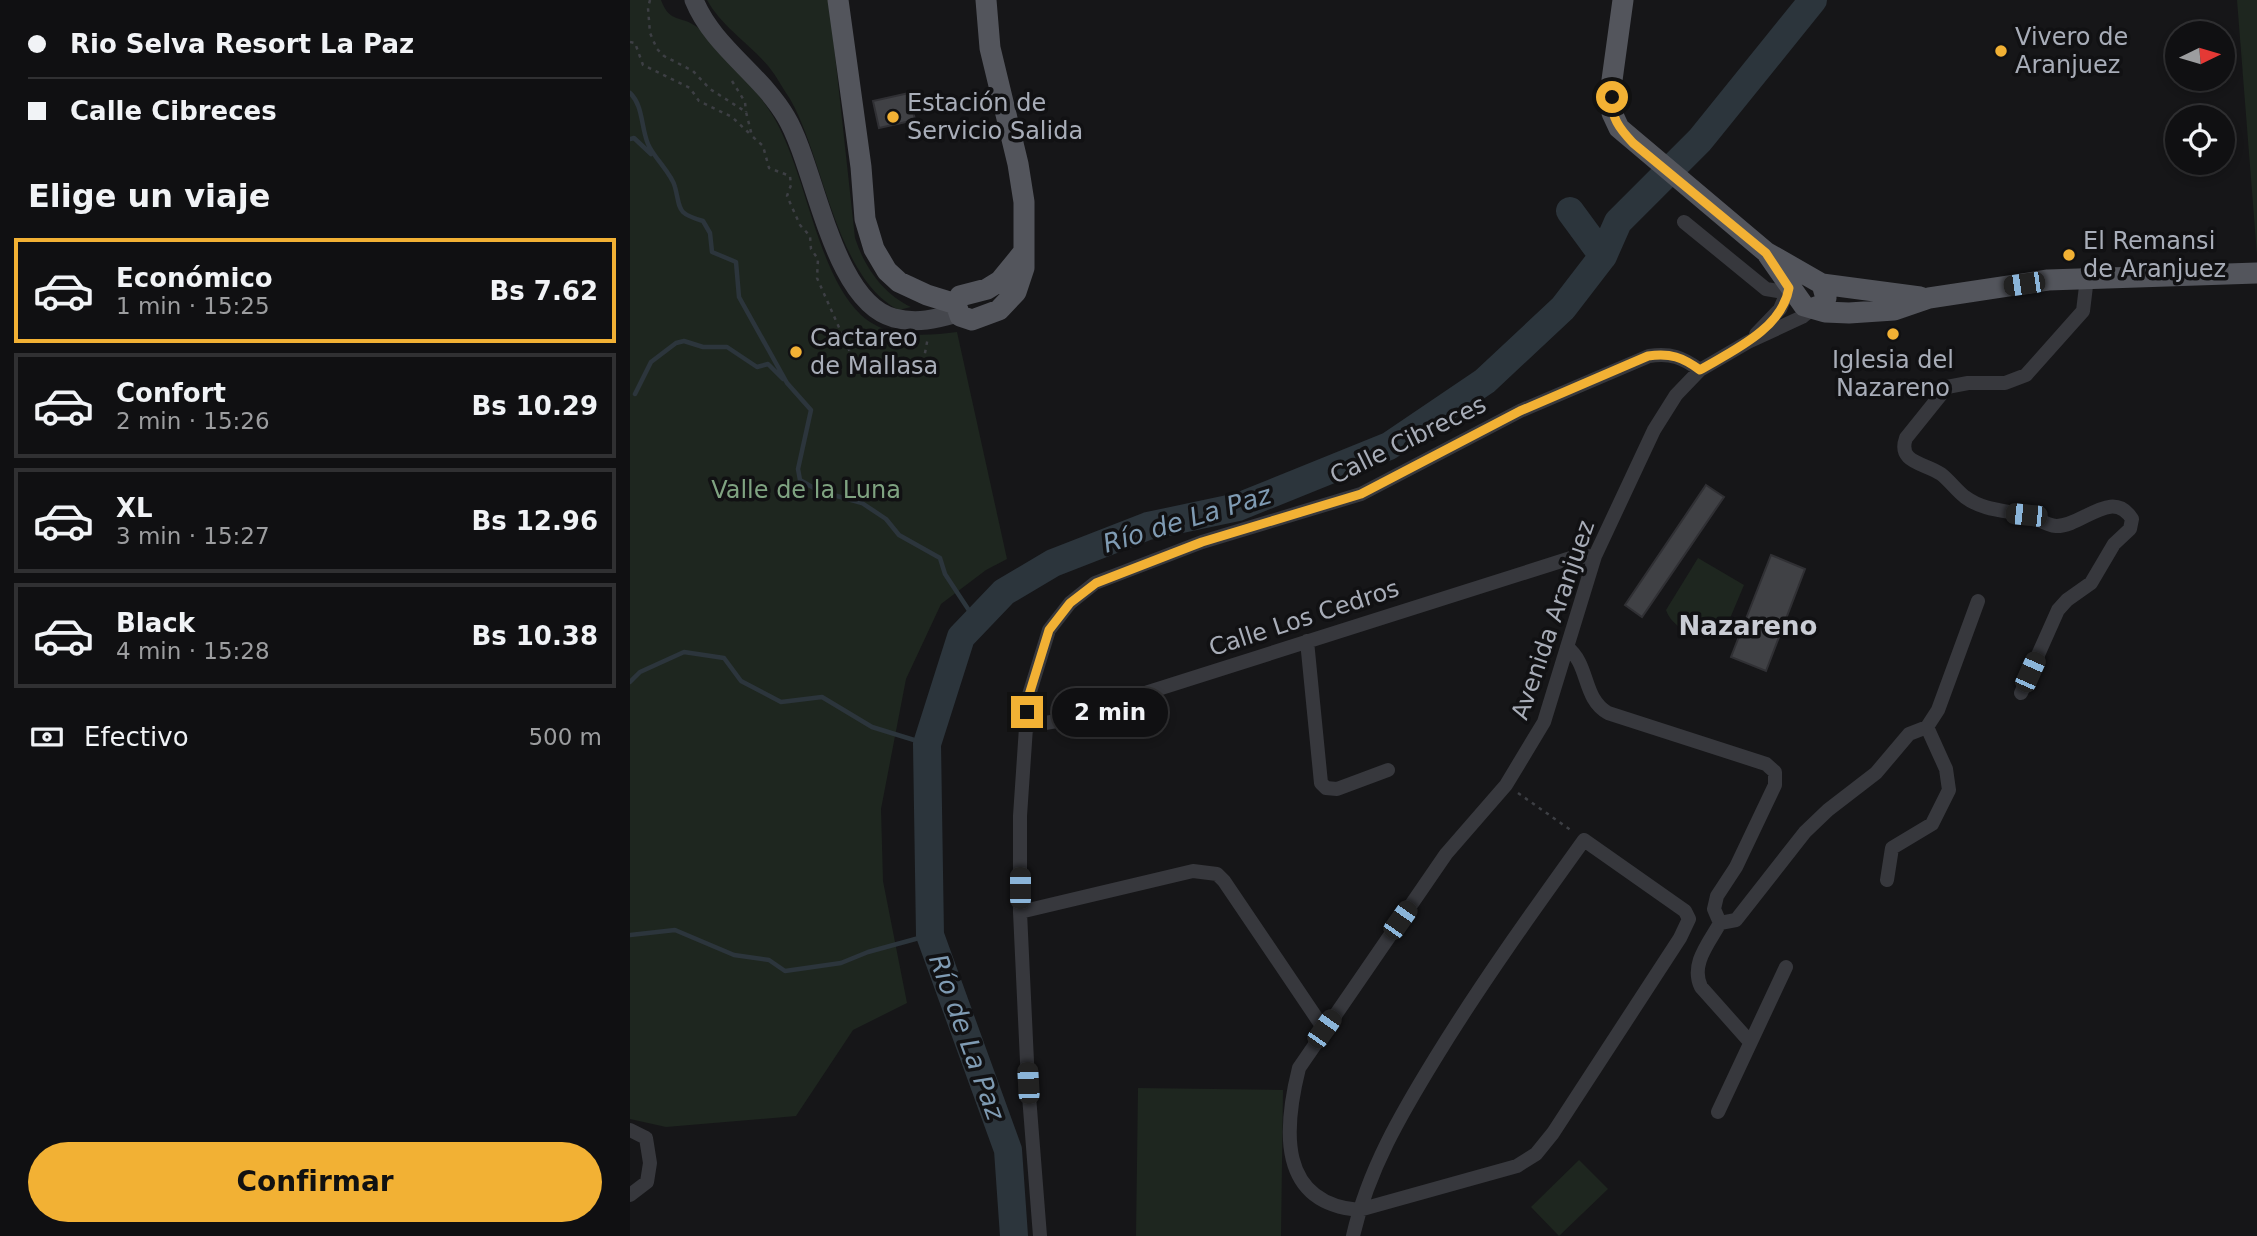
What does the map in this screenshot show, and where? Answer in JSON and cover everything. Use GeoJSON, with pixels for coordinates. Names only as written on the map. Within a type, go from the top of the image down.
{"type":"FeatureCollection","features":[{"type":"Feature","properties":{"kind":"main road"},"geometry":{"type":"LineString","coordinates":[[694,0],[725,46],[785,115],[799,141],[829,233],[850,278],[864,299],[892,318],[931,320],[964,307],[1000,281],[1022,254],[1024,202],[1018,164],[990,48],[986,0]]}},
{"type":"Feature","properties":{"kind":"main road"},"geometry":{"type":"LineString","coordinates":[[838,0],[861,167],[865,219],[874,249],[887,271],[899,282],[964,307]]}},
{"type":"Feature","properties":{"kind":"main road"},"geometry":{"type":"LineString","coordinates":[[1623,0],[1612,80],[1612,113],[1619,128],[1633,143],[1766,253],[1818,282],[1929,298]]}},
{"type":"Feature","properties":{"kind":"main road"},"geometry":{"type":"LineString","coordinates":[[1766,253],[1801,300],[1849,313],[1894,310],[1929,298],[2048,280],[2257,273]]}},
{"type":"Feature","properties":{"kind":"main road"},"geometry":{"type":"LineString","coordinates":[[1801,300],[1821,305],[1826,298],[1818,282]]}},
{"type":"Feature","properties":{"kind":"street"},"geometry":{"type":"LineString","coordinates":[[1684,222],[1766,289],[1801,300]]}},
{"type":"Feature","properties":{"kind":"street"},"geometry":{"type":"LineString","coordinates":[[2021,693],[2058,610],[2091,583],[2114,544],[2130,529],[2132,519],[2127,510],[2116,506],[2103,508],[2065,526],[2052,526],[2026,515],[2001,512],[1978,505],[1942,475],[1911,461],[1903,446],[1906,438],[1947,387],[1968,383],[2006,383],[2026,375],[2083,311],[2087,278]]}},
{"type":"Feature","properties":{"kind":"street"},"geometry":{"type":"LineString","coordinates":[[1748,342],[1780,309],[1801,300]]}},
{"type":"Feature","properties":{"kind":"street","name":"Avenida Aranjuez"},"geometry":{"type":"LineString","coordinates":[[1584,840],[1685,911],[1689,919],[1665,961],[1553,1133],[1536,1154],[1517,1166],[1359,1210],[1342,1208],[1319,1200],[1297,1173],[1289,1151],[1290,1105],[1299,1068],[1446,854],[1506,785],[1544,722],[1595,556],[1654,430],[1676,395],[1700,370],[1748,342],[1802,317],[1801,300]]}},
{"type":"Feature","properties":{"kind":"street","name":"Calle Cibreces"},"geometry":{"type":"LineString","coordinates":[[1040,1236],[1028,1083],[1020,912],[1020,817],[1028,698],[1049,630],[1070,603],[1096,583],[1202,542],[1361,494],[1520,411],[1648,356],[1667,354],[1683,358],[1700,370]]}},
{"type":"Feature","properties":{"kind":"street","name":"Calle Los Cedros"},"geometry":{"type":"LineString","coordinates":[[1027,726],[1058,721],[1574,557],[1595,556]]}},
{"type":"Feature","properties":{"kind":"street"},"geometry":{"type":"LineString","coordinates":[[1720,923],[1736,920],[1805,832],[1875,773],[1909,734],[1927,727],[1938,710],[1978,601]]}},
{"type":"Feature","properties":{"kind":"street"},"geometry":{"type":"LineString","coordinates":[[1307,641],[1321,783],[1326,788],[1337,789],[1388,770]]}},
{"type":"Feature","properties":{"kind":"street"},"geometry":{"type":"LineString","coordinates":[[1567,647],[1579,661],[1591,696],[1598,707],[1608,713],[1766,764],[1775,772],[1775,785],[1736,867],[1717,896],[1714,909],[1720,923]]}},
{"type":"Feature","properties":{"kind":"street"},"geometry":{"type":"LineString","coordinates":[[1887,880],[1892,848],[1932,824],[1949,790],[1946,769],[1927,727]]}},
{"type":"Feature","properties":{"kind":"street"},"geometry":{"type":"LineString","coordinates":[[1353,1236],[1359,1210],[1399,1118],[1473,996],[1584,840]]}},
{"type":"Feature","properties":{"kind":"street"},"geometry":{"type":"LineString","coordinates":[[1020,912],[1193,871],[1217,874],[1324,1029]]}},
{"type":"Feature","properties":{"kind":"street"},"geometry":{"type":"LineString","coordinates":[[1720,923],[1700,960],[1696,970],[1697,978],[1701,987],[1750,1042]]}},
{"type":"Feature","properties":{"kind":"street"},"geometry":{"type":"LineString","coordinates":[[1718,1112],[1786,967]]}},
{"type":"Feature","properties":{"kind":"street"},"geometry":{"type":"LineString","coordinates":[[630,1130],[646,1138],[650,1163],[647,1182],[630,1195]]}},
{"type":"Feature","properties":{"kind":"path"},"geometry":{"type":"LineString","coordinates":[[650,0],[650,33],[657,49],[664,56],[693,71],[710,89],[746,113]]}},
{"type":"Feature","properties":{"kind":"path"},"geometry":{"type":"LineString","coordinates":[[630,42],[635,43],[643,65],[690,88],[698,101],[732,117],[764,146],[769,168],[790,176],[791,185],[787,196],[800,225],[810,236],[811,249],[818,259],[817,278],[850,352],[863,367],[910,375],[922,369],[931,320]]}},
{"type":"Feature","properties":{"kind":"path"},"geometry":{"type":"LineString","coordinates":[[731,79],[745,102],[752,136]]}},
{"type":"Feature","properties":{"kind":"path"},"geometry":{"type":"LineString","coordinates":[[1506,785],[1584,840]]}},
{"type":"Feature","properties":{"kind":"green space","name":"Valle de la Luna"},"geometry":{"type":"Polygon","coordinates":[[[630,0],[661,0],[668,13],[702,31],[760,97],[785,139],[833,274],[861,315],[871,323],[894,332],[919,335],[957,332],[1007,559],[986,570],[941,604],[906,679],[881,809],[883,881],[907,1003],[853,1030],[796,1116],[666,1127],[630,1119],[630,0]]]}},
{"type":"Feature","properties":{"kind":"green space"},"geometry":{"type":"Polygon","coordinates":[[[707,0],[829,0],[855,238],[864,259],[883,287],[911,307],[899,310],[878,294],[860,272],[846,245],[813,152],[790,99],[769,67],[720,19],[707,0]]]}},
{"type":"Feature","properties":{"kind":"green space"},"geometry":{"type":"Polygon","coordinates":[[[2237,0],[2257,0],[2257,255],[2237,0]]]}},
{"type":"Feature","properties":{"kind":"green space"},"geometry":{"type":"Polygon","coordinates":[[[1698,558],[1744,585],[1723,635],[1707,638],[1690,633],[1675,623],[1666,610],[1698,558]]]}},
{"type":"Feature","properties":{"kind":"green space"},"geometry":{"type":"Polygon","coordinates":[[[1138,1088],[1283,1090],[1281,1236],[1136,1236],[1138,1088]]]}},
{"type":"Feature","properties":{"kind":"green space"},"geometry":{"type":"Polygon","coordinates":[[[1579,1160],[1608,1189],[1559,1236],[1531,1207],[1579,1160]]]}},
{"type":"Feature","properties":{"kind":"building"},"geometry":{"type":"Polygon","coordinates":[[[909,93],[915,120],[879,128],[873,101],[909,93]]]}},
{"type":"Feature","properties":{"kind":"building"},"geometry":{"type":"Polygon","coordinates":[[[1706,485],[1724,497],[1642,617],[1625,605],[1706,485]]]}},
{"type":"Feature","properties":{"kind":"building"},"geometry":{"type":"Polygon","coordinates":[[[1771,555],[1805,569],[1766,671],[1731,657],[1771,555]]]}},
{"type":"Feature","properties":{"kind":"waterway","name":"Río de La Paz"},"geometry":{"type":"LineString","coordinates":[[1014,1236],[1008,1150],[930,935],[927,744],[961,637],[1004,592],[1053,563],[1148,526],[1238,507],[1389,446],[1485,381],[1563,308],[1603,256],[1618,222],[1700,140],[1813,0]]}},
{"type":"Feature","properties":{"kind":"waterway"},"geometry":{"type":"LineString","coordinates":[[630,93],[640,110],[648,144],[673,182],[681,210],[688,216],[703,221],[710,233],[712,252],[736,262],[739,297],[787,383],[811,410],[798,469],[800,480],[819,491],[862,503],[886,519],[899,535],[940,558],[945,574],[976,621]]}},
{"type":"Feature","properties":{"kind":"waterway"},"geometry":{"type":"LineString","coordinates":[[630,139],[634,138],[651,154]]}},
{"type":"Feature","properties":{"kind":"waterway"},"geometry":{"type":"LineString","coordinates":[[1570,211],[1603,256]]}},
{"type":"Feature","properties":{"kind":"waterway"},"geometry":{"type":"LineString","coordinates":[[635,394],[651,362],[676,343],[684,341],[703,347],[727,347],[757,367],[768,364],[783,379]]}},
{"type":"Feature","properties":{"kind":"waterway"},"geometry":{"type":"LineString","coordinates":[[630,682],[640,672],[684,652],[724,658],[741,681],[781,702],[822,697],[872,727],[927,744]]}},
{"type":"Feature","properties":{"kind":"waterway"},"geometry":{"type":"LineString","coordinates":[[630,935],[675,930],[734,955],[769,960],[785,971],[841,963],[868,952],[930,935]]}},
{"type":"Feature","properties":{"kind":"place","name":"Vivero de Aranjuez"},"geometry":{"type":"Point","coordinates":[2001,51]}},
{"type":"Feature","properties":{"kind":"place","name":"Estación de Servicio Salida"},"geometry":{"type":"Point","coordinates":[893,117]}},
{"type":"Feature","properties":{"kind":"place","name":"El Remansi de Aranjuez"},"geometry":{"type":"Point","coordinates":[2069,255]}},
{"type":"Feature","properties":{"kind":"place","name":"Iglesia del Nazareno"},"geometry":{"type":"Point","coordinates":[1893,334]}},
{"type":"Feature","properties":{"kind":"place","name":"Cactareo de Mallasa"},"geometry":{"type":"Point","coordinates":[796,352]}},
{"type":"Feature","properties":{"kind":"district","name":"Nazareno"},"geometry":{"type":"Point","coordinates":[1748,626]}},
{"type":"Feature","properties":{"kind":"route"},"geometry":{"type":"LineString","coordinates":[[1027,712],[1028,698],[1049,630],[1070,603],[1096,583],[1202,542],[1361,494],[1520,411],[1648,356],[1667,354],[1683,358],[1700,370],[1748,342],[1772,319],[1788,296],[1789,288],[1766,253],[1633,143],[1619,128],[1612,113],[1612,97]]}}]}
